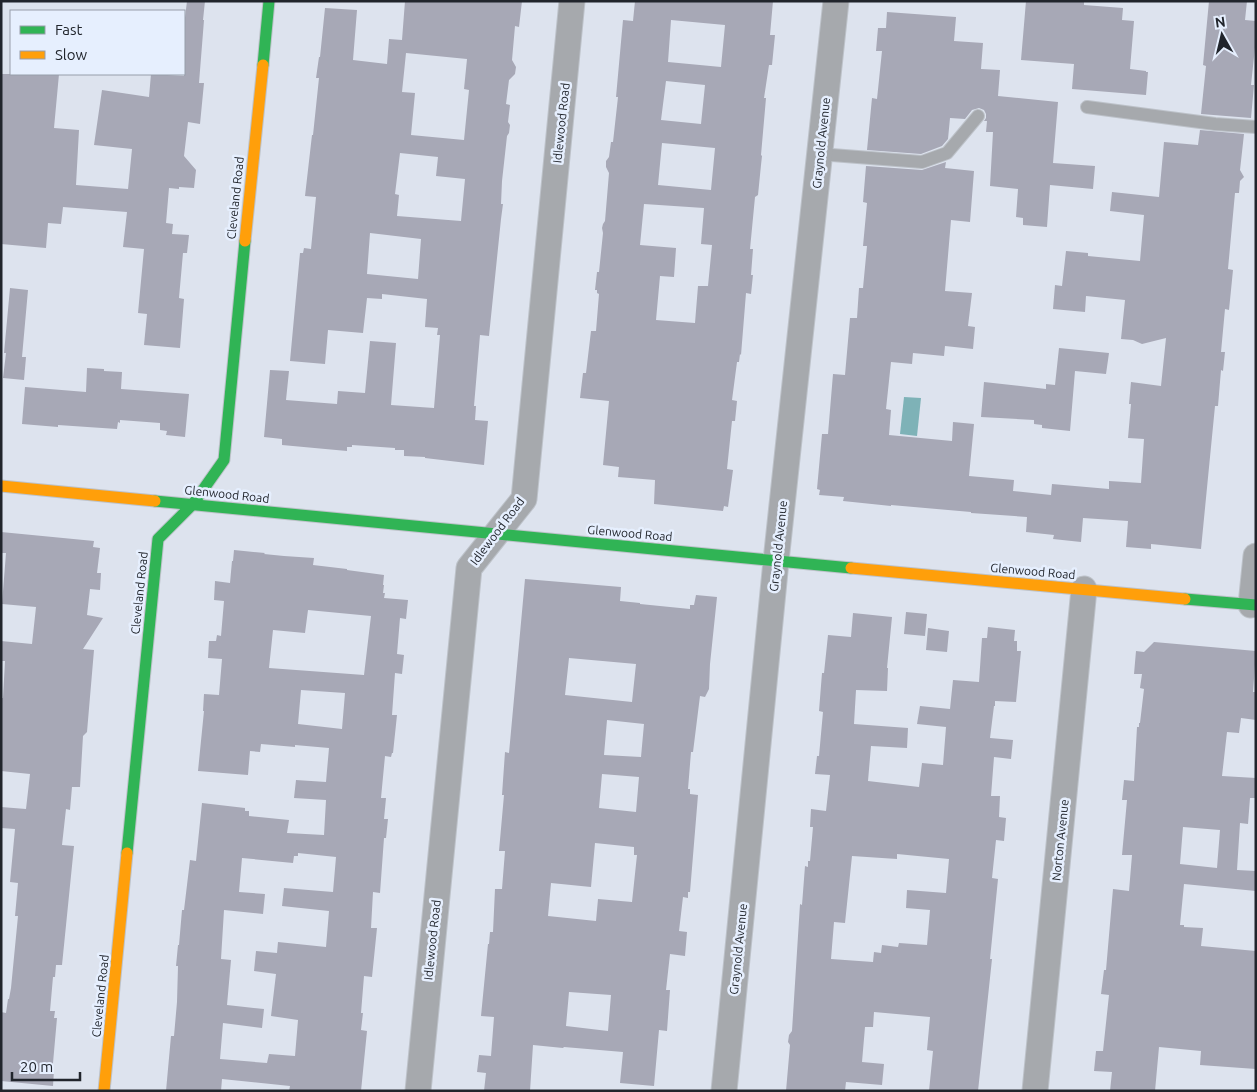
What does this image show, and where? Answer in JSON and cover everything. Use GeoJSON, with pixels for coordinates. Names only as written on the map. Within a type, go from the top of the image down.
{"type":"FeatureCollection","features":[{"type":"Feature","properties":{"kind":"street","name":"Cleveland Road"},"geometry":{"type":"LineString","coordinates":[[104,1091],[158,540],[193,504],[224,460],[268,1]]}},
{"type":"Feature","properties":{"kind":"street","name":"Idlewood Road"},"geometry":{"type":"LineString","coordinates":[[418,1091],[469,568],[524,499],[572,1]]}},
{"type":"Feature","properties":{"kind":"street","name":"Graynold Avenue"},"geometry":{"type":"LineString","coordinates":[[724,1091],[776,561],[836,1]]}},
{"type":"Feature","properties":{"kind":"street","name":"Glenwood Road"},"geometry":{"type":"LineString","coordinates":[[1,486],[1253,605]]}},
{"type":"Feature","properties":{"kind":"street"},"geometry":{"type":"LineString","coordinates":[[1253,605],[1256,556]]}},
{"type":"Feature","properties":{"kind":"street","name":"Norton Avenue"},"geometry":{"type":"LineString","coordinates":[[1035,1091],[1084,589]]}},
{"type":"Feature","properties":{"kind":"lane"},"geometry":{"type":"LineString","coordinates":[[1087,106],[1214,124],[1256,127]]}},
{"type":"Feature","properties":{"kind":"lane"},"geometry":{"type":"LineString","coordinates":[[820,154],[922,162],[947,153],[978,116]]}},
{"type":"Feature","properties":{"kind":"water"},"geometry":{"type":"Polygon","coordinates":[[[904,397],[921,398],[917,436],[900,434],[904,397]]]}},
{"type":"Feature","properties":{"kind":"building"},"geometry":{"type":"Polygon","coordinates":[[[187,1],[205,1],[199,83],[204,83],[200,124],[188,122],[184,156],[196,170],[194,188],[169,188],[166,223],[173,224],[172,234],[189,235],[187,253],[183,253],[179,298],[184,299],[180,348],[144,345],[147,314],[138,313],[144,249],[123,247],[127,212],[63,207],[61,224],[48,223],[46,248],[1,244],[1,74],[59,75],[54,128],[79,130],[76,185],[128,189],[132,149],[94,145],[102,90],[149,97],[151,75],[184,76],[187,1]]]}},
{"type":"Feature","properties":{"kind":"building"},"geometry":{"type":"Polygon","coordinates":[[[405,1],[522,1],[519,27],[515,26],[512,60],[516,67],[515,74],[509,80],[506,104],[510,105],[508,122],[510,125],[502,181],[501,204],[503,204],[489,336],[480,335],[474,406],[476,406],[475,420],[488,421],[484,465],[404,456],[404,450],[395,450],[395,448],[352,445],[352,447],[347,447],[347,451],[282,445],[282,439],[264,437],[270,370],[289,371],[286,400],[337,404],[338,391],[365,393],[370,341],[396,343],[391,405],[434,408],[440,335],[437,335],[438,328],[425,327],[427,299],[382,294],[382,299],[367,298],[363,333],[328,330],[325,364],[290,361],[300,253],[303,253],[304,248],[311,249],[316,197],[305,196],[319,78],[316,78],[325,8],[357,10],[353,60],[387,64],[389,39],[402,40],[405,1]],[[406,53],[402,92],[415,93],[411,135],[464,140],[469,90],[464,89],[467,59],[406,53]],[[400,153],[395,194],[399,195],[397,216],[461,221],[465,179],[436,176],[438,157],[400,153]],[[370,233],[367,274],[418,279],[421,239],[370,233]]]}},
{"type":"Feature","properties":{"kind":"building"},"geometry":{"type":"Polygon","coordinates":[[[635,1],[773,1],[770,35],[775,35],[772,65],[769,65],[764,98],[766,98],[762,156],[758,195],[755,197],[750,249],[753,249],[751,275],[753,275],[751,294],[746,293],[741,355],[739,362],[737,362],[732,400],[737,401],[735,421],[732,421],[727,469],[733,470],[728,507],[724,506],[723,511],[654,504],[655,480],[618,477],[619,467],[603,465],[609,401],[580,398],[583,373],[586,373],[591,331],[596,331],[599,294],[595,290],[597,272],[599,272],[609,173],[606,161],[609,157],[611,142],[613,142],[623,20],[633,21],[635,1]],[[671,20],[668,62],[721,67],[725,25],[671,20]],[[666,81],[661,120],[701,124],[705,85],[666,81]],[[662,143],[658,185],[711,190],[715,148],[662,143]],[[644,204],[640,245],[676,248],[674,277],[660,276],[656,320],[695,323],[698,286],[708,286],[712,245],[701,244],[704,208],[644,204]]]}},
{"type":"Feature","properties":{"kind":"building"},"geometry":{"type":"Polygon","coordinates":[[[1026,1],[1084,1],[1084,5],[1123,8],[1122,20],[1134,21],[1130,69],[1148,72],[1146,95],[1072,89],[1074,64],[1021,60],[1026,1]]]}},
{"type":"Feature","properties":{"kind":"building"},"geometry":{"type":"Polygon","coordinates":[[[1209,1],[1247,1],[1245,20],[1256,21],[1251,85],[1254,85],[1251,118],[1201,114],[1206,66],[1203,65],[1209,1]]]}},
{"type":"Feature","properties":{"kind":"building"},"geometry":{"type":"Polygon","coordinates":[[[887,12],[956,17],[954,41],[983,43],[981,69],[1000,70],[998,96],[1058,102],[1053,163],[1095,166],[1093,189],[1050,185],[1047,227],[1023,225],[1023,218],[1016,217],[1018,189],[990,186],[993,132],[986,132],[987,121],[984,121],[986,114],[984,110],[979,108],[972,110],[965,119],[950,118],[948,139],[942,146],[921,154],[867,150],[872,98],[877,99],[882,51],[876,51],[878,28],[886,28],[887,12]]]}},
{"type":"Feature","properties":{"kind":"building"},"geometry":{"type":"Polygon","coordinates":[[[1200,130],[1244,134],[1240,170],[1244,177],[1240,181],[1239,193],[1235,193],[1228,269],[1233,270],[1229,310],[1225,309],[1221,352],[1225,352],[1223,371],[1221,370],[1218,406],[1215,406],[1201,549],[1151,544],[1151,549],[1126,547],[1128,521],[1083,518],[1081,542],[1053,539],[1054,535],[1026,532],[1027,517],[843,501],[844,497],[819,495],[820,490],[817,489],[822,434],[828,434],[833,374],[845,375],[850,318],[857,318],[859,288],[863,288],[867,246],[863,246],[867,203],[863,202],[866,166],[922,170],[946,162],[945,168],[974,171],[970,222],[951,220],[945,291],[972,293],[968,326],[975,327],[973,349],[945,346],[944,356],[913,353],[912,364],[891,362],[886,409],[891,410],[889,435],[952,441],[953,422],[974,424],[969,476],[1014,480],[1013,491],[1051,495],[1052,484],[1109,489],[1109,481],[1141,483],[1144,439],[1128,438],[1131,382],[1161,386],[1166,338],[1142,344],[1133,340],[1121,339],[1125,300],[1086,296],[1085,312],[1053,309],[1055,285],[1062,286],[1066,251],[1088,253],[1088,256],[1140,261],[1144,215],[1110,211],[1112,192],[1159,197],[1164,142],[1198,145],[1200,130]]]}},
{"type":"Feature","properties":{"kind":"building"},"geometry":{"type":"Polygon","coordinates":[[[10,288],[28,290],[22,357],[26,357],[24,380],[3,378],[10,288]]]}},
{"type":"Feature","properties":{"kind":"building"},"geometry":{"type":"Polygon","coordinates":[[[1059,348],[1109,353],[1106,374],[1075,371],[1070,431],[1042,428],[1042,425],[1034,424],[1034,420],[981,417],[984,382],[1046,389],[1046,384],[1055,385],[1059,348]]]}},
{"type":"Feature","properties":{"kind":"building"},"geometry":{"type":"Polygon","coordinates":[[[87,368],[122,372],[121,389],[189,394],[185,437],[166,435],[167,431],[160,430],[160,423],[120,420],[117,429],[22,424],[25,387],[86,392],[87,368]]]}},
{"type":"Feature","properties":{"kind":"building"},"geometry":{"type":"Polygon","coordinates":[[[1,532],[94,541],[93,547],[100,548],[97,573],[101,573],[100,590],[90,589],[87,615],[103,618],[83,649],[94,650],[87,732],[83,736],[80,787],[72,787],[70,810],[66,809],[62,845],[74,846],[62,965],[56,965],[50,1011],[55,1011],[54,1018],[57,1018],[53,1086],[1,1081],[1,1012],[6,1013],[11,988],[18,916],[15,916],[18,883],[10,882],[15,829],[1,828],[1,807],[26,809],[30,774],[1,771],[1,698],[3,698],[5,661],[1,661],[1,641],[32,644],[36,607],[2,604],[6,553],[1,553],[1,532]]]}},
{"type":"Feature","properties":{"kind":"building"},"geometry":{"type":"Polygon","coordinates":[[[234,550],[314,558],[313,565],[384,575],[384,598],[408,600],[406,619],[400,618],[397,654],[404,655],[402,674],[395,673],[392,715],[397,715],[393,753],[391,757],[385,756],[381,798],[386,798],[384,819],[388,819],[386,838],[384,838],[380,893],[373,892],[371,928],[377,928],[372,977],[364,976],[361,1030],[367,1031],[361,1091],[289,1091],[290,1086],[222,1079],[221,1091],[166,1091],[171,1036],[174,1036],[177,1002],[178,966],[176,966],[182,910],[184,910],[190,860],[196,861],[202,803],[245,808],[245,811],[249,811],[249,816],[289,820],[287,833],[324,835],[326,800],[294,798],[296,780],[326,782],[329,748],[261,744],[260,752],[250,751],[248,775],[198,771],[204,694],[219,695],[222,659],[208,658],[209,641],[216,641],[217,635],[221,636],[224,601],[214,600],[215,581],[230,583],[234,550]],[[308,610],[305,633],[273,630],[269,668],[364,675],[371,616],[308,610]],[[301,690],[298,724],[342,729],[345,693],[301,690]],[[298,853],[298,856],[294,856],[293,863],[242,858],[239,892],[265,894],[263,914],[224,910],[221,959],[231,960],[227,1005],[264,1009],[262,1028],[223,1023],[220,1059],[267,1063],[269,1054],[295,1056],[298,1020],[271,1016],[276,974],[254,971],[256,951],[277,953],[278,942],[326,947],[329,911],[282,906],[284,888],[333,892],[336,857],[298,853]]]}},
{"type":"Feature","properties":{"kind":"building"},"geometry":{"type":"Polygon","coordinates":[[[525,579],[621,587],[620,601],[690,609],[690,605],[694,605],[696,595],[717,597],[709,689],[705,697],[700,696],[693,752],[691,752],[688,789],[690,789],[690,794],[698,795],[690,892],[688,892],[688,898],[683,897],[679,931],[687,932],[685,956],[670,954],[666,990],[670,990],[667,1031],[659,1030],[654,1086],[620,1083],[623,1052],[533,1045],[530,1091],[484,1091],[486,1073],[477,1072],[479,1055],[491,1056],[494,1017],[481,1016],[488,944],[490,932],[493,932],[495,889],[502,889],[505,851],[499,851],[504,795],[502,795],[505,752],[509,753],[525,579]],[[569,658],[565,695],[632,702],[636,664],[569,658]],[[607,720],[604,755],[641,757],[644,724],[607,720]],[[602,774],[599,808],[636,812],[639,777],[602,774]],[[595,843],[591,887],[551,883],[548,916],[596,921],[598,899],[632,902],[637,855],[634,855],[634,847],[595,843]],[[569,992],[566,1026],[608,1031],[611,995],[569,992]]]}},
{"type":"Feature","properties":{"kind":"building"},"geometry":{"type":"Polygon","coordinates":[[[906,612],[927,614],[925,636],[904,634],[906,612]]]}},
{"type":"Feature","properties":{"kind":"building"},"geometry":{"type":"Polygon","coordinates":[[[853,613],[892,617],[887,668],[887,691],[856,690],[854,724],[908,728],[907,748],[871,746],[868,781],[919,787],[922,763],[943,765],[946,727],[917,724],[920,706],[950,709],[953,680],[979,682],[982,638],[987,638],[988,627],[1015,630],[1014,641],[1017,641],[1017,651],[1021,651],[1016,702],[995,701],[990,738],[1013,740],[1011,759],[994,757],[991,796],[1000,796],[999,817],[1006,818],[1004,841],[996,840],[992,878],[998,879],[990,959],[992,959],[978,1091],[929,1091],[933,1051],[927,1050],[930,1017],[874,1012],[873,1027],[865,1027],[862,1062],[884,1064],[882,1085],[846,1082],[845,1091],[786,1091],[790,1045],[788,1042],[792,1031],[800,904],[802,905],[805,866],[808,867],[808,861],[810,861],[813,827],[810,827],[811,809],[826,811],[830,775],[815,774],[817,756],[819,756],[823,712],[819,711],[822,673],[824,673],[828,635],[851,637],[853,613]],[[897,854],[897,859],[852,856],[845,923],[834,922],[831,959],[873,962],[874,952],[881,953],[882,945],[898,947],[899,943],[927,945],[930,910],[906,908],[907,890],[946,893],[949,859],[897,854]]]}},
{"type":"Feature","properties":{"kind":"building"},"geometry":{"type":"Polygon","coordinates":[[[928,628],[949,631],[947,652],[926,650],[928,628]]]}},
{"type":"Feature","properties":{"kind":"building"},"geometry":{"type":"Polygon","coordinates":[[[1154,642],[1256,651],[1253,692],[1256,692],[1256,720],[1241,718],[1239,733],[1227,732],[1222,776],[1256,778],[1256,798],[1250,798],[1248,824],[1240,823],[1237,870],[1256,871],[1256,891],[1184,884],[1180,925],[1203,928],[1201,946],[1256,951],[1256,1069],[1200,1065],[1201,1051],[1159,1047],[1155,1091],[1110,1091],[1112,1072],[1094,1071],[1096,1051],[1103,1051],[1109,995],[1101,994],[1104,970],[1106,970],[1113,889],[1129,891],[1132,855],[1122,855],[1127,800],[1122,800],[1124,780],[1134,781],[1137,727],[1139,727],[1140,723],[1144,689],[1140,688],[1142,674],[1134,674],[1136,651],[1144,652],[1154,642]],[[1183,827],[1180,864],[1217,868],[1220,830],[1183,827]]]}},
{"type":"Feature","properties":{"kind":"traffic: fast"},"geometry":{"type":"LineString","coordinates":[[263,65],[269,1]]}},
{"type":"Feature","properties":{"kind":"traffic: fast"},"geometry":{"type":"LineString","coordinates":[[127,853],[158,539],[193,504],[224,460],[245,241]]}},
{"type":"Feature","properties":{"kind":"traffic: fast"},"geometry":{"type":"LineString","coordinates":[[155,501],[851,568]]}},
{"type":"Feature","properties":{"kind":"traffic: fast"},"geometry":{"type":"LineString","coordinates":[[1185,599],[1256,605]]}},
{"type":"Feature","properties":{"kind":"traffic: slow"},"geometry":{"type":"LineString","coordinates":[[245,241],[263,65]]}},
{"type":"Feature","properties":{"kind":"traffic: slow"},"geometry":{"type":"LineString","coordinates":[[1,486],[155,501]]}},
{"type":"Feature","properties":{"kind":"traffic: slow"},"geometry":{"type":"LineString","coordinates":[[851,568],[1185,599]]}},
{"type":"Feature","properties":{"kind":"traffic: slow"},"geometry":{"type":"LineString","coordinates":[[104,1091],[127,853]]}}]}
